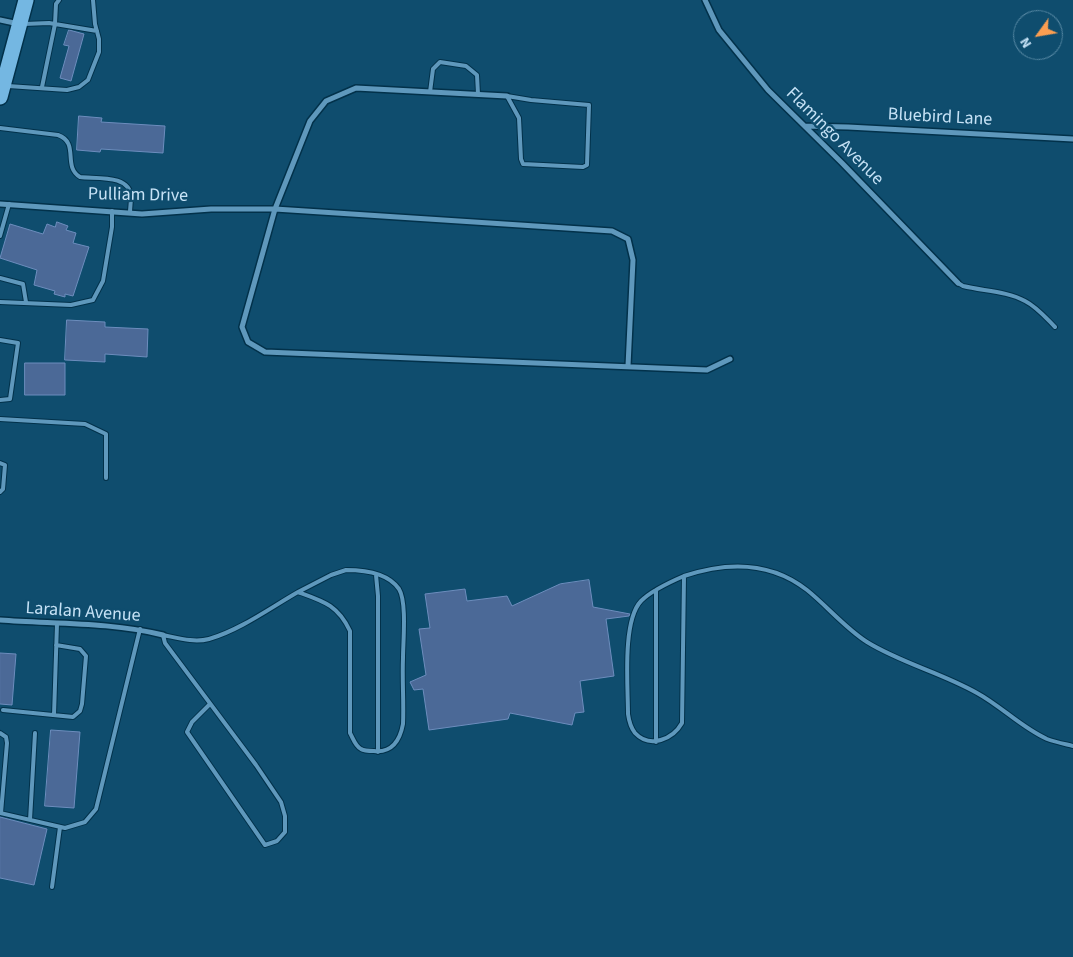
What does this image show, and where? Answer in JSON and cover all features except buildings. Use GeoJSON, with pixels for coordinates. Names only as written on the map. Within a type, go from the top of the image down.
{"type":"FeatureCollection","features":[{"type":"Feature","properties":{"kind":"highway"},"geometry":{"type":"LineString","coordinates":[[2,91],[26,0]]}},
{"type":"Feature","properties":{"kind":"street","name":"Flamingo Avenue"},"geometry":{"type":"LineString","coordinates":[[705,0],[719,30],[730,46],[780,104],[849,170],[958,283]]}},
{"type":"Feature","properties":{"kind":"street"},"geometry":{"type":"LineString","coordinates":[[0,20],[19,24]]}},
{"type":"Feature","properties":{"kind":"street"},"geometry":{"type":"LineString","coordinates":[[507,96],[356,88],[326,101],[310,121],[275,209],[242,327],[248,342],[265,352],[708,370],[730,359]]}},
{"type":"Feature","properties":{"kind":"street","name":"Bluebird Lane"},"geometry":{"type":"LineString","coordinates":[[805,126],[848,126],[1073,138]]}},
{"type":"Feature","properties":{"kind":"street","name":"Pulliam Drive"},"geometry":{"type":"LineString","coordinates":[[0,204],[130,213],[275,209],[612,231],[628,239],[633,260],[628,366]]}},
{"type":"Feature","properties":{"kind":"street","name":"Laralan Avenue"},"geometry":{"type":"LineString","coordinates":[[0,620],[114,626],[140,629],[163,635]]}},
{"type":"Feature","properties":{"kind":"lane"},"geometry":{"type":"LineString","coordinates":[[42,87],[55,24],[56,4],[59,0]]}},
{"type":"Feature","properties":{"kind":"lane"},"geometry":{"type":"LineString","coordinates":[[2,91],[42,87],[67,90],[79,87],[88,80],[99,52],[93,0]]}},
{"type":"Feature","properties":{"kind":"lane"},"geometry":{"type":"LineString","coordinates":[[19,24],[49,23],[97,31]]}},
{"type":"Feature","properties":{"kind":"lane"},"geometry":{"type":"LineString","coordinates":[[430,92],[433,69],[440,62],[466,66],[477,75],[478,94]]}},
{"type":"Feature","properties":{"kind":"lane"},"geometry":{"type":"LineString","coordinates":[[507,96],[589,105],[587,164],[583,167],[523,164],[521,159],[519,118],[507,96]]}},
{"type":"Feature","properties":{"kind":"lane"},"geometry":{"type":"LineString","coordinates":[[0,128],[58,135],[65,138],[69,142],[71,162],[76,174],[80,177],[115,180],[122,183],[130,193],[130,213]]}},
{"type":"Feature","properties":{"kind":"lane"},"geometry":{"type":"LineString","coordinates":[[0,236],[9,204]]}},
{"type":"Feature","properties":{"kind":"lane"},"geometry":{"type":"LineString","coordinates":[[0,302],[71,305],[93,300],[103,281],[112,227],[112,212]]}},
{"type":"Feature","properties":{"kind":"lane"},"geometry":{"type":"LineString","coordinates":[[0,278],[23,284],[26,302]]}},
{"type":"Feature","properties":{"kind":"lane"},"geometry":{"type":"LineString","coordinates":[[958,283],[963,286],[1025,300],[1055,327]]}},
{"type":"Feature","properties":{"kind":"lane"},"geometry":{"type":"LineString","coordinates":[[0,340],[18,342],[10,400],[0,400]]}},
{"type":"Feature","properties":{"kind":"lane"},"geometry":{"type":"LineString","coordinates":[[0,419],[85,424],[106,434],[106,478]]}},
{"type":"Feature","properties":{"kind":"lane"},"geometry":{"type":"LineString","coordinates":[[0,463],[5,465],[3,489],[0,492]]}},
{"type":"Feature","properties":{"kind":"lane"},"geometry":{"type":"LineString","coordinates":[[684,576],[682,722],[677,730],[668,737],[656,742],[642,739],[635,733],[628,714],[628,637],[630,623],[636,608],[641,601],[656,590],[684,576],[706,568],[758,567],[773,571],[806,589],[864,640],[882,651],[977,693],[1048,739],[1073,746]]}},
{"type":"Feature","properties":{"kind":"lane"},"geometry":{"type":"LineString","coordinates":[[209,705],[192,722],[188,732],[266,845],[277,841],[285,832],[285,816],[281,802],[256,765],[165,644],[163,635],[188,640],[208,639],[236,627],[298,592],[331,575],[346,570],[363,570],[390,581],[398,588],[402,596],[404,713],[400,736],[394,745],[378,752],[362,750],[355,744],[350,732],[350,631],[345,620],[335,608],[298,592]]}},
{"type":"Feature","properties":{"kind":"lane"},"geometry":{"type":"LineString","coordinates":[[376,574],[378,596],[378,752]]}},
{"type":"Feature","properties":{"kind":"lane"},"geometry":{"type":"LineString","coordinates":[[656,590],[656,742]]}},
{"type":"Feature","properties":{"kind":"lane"},"geometry":{"type":"LineString","coordinates":[[54,715],[57,624]]}},
{"type":"Feature","properties":{"kind":"lane"},"geometry":{"type":"LineString","coordinates":[[0,733],[6,737],[7,743],[0,813],[65,828],[85,822],[96,809],[140,629]]}},
{"type":"Feature","properties":{"kind":"lane"},"geometry":{"type":"LineString","coordinates":[[3,710],[73,717],[80,711],[86,658],[80,649],[56,645]]}},
{"type":"Feature","properties":{"kind":"lane"},"geometry":{"type":"LineString","coordinates":[[30,820],[35,733]]}},
{"type":"Feature","properties":{"kind":"lane"},"geometry":{"type":"LineString","coordinates":[[52,887],[60,826]]}}]}
